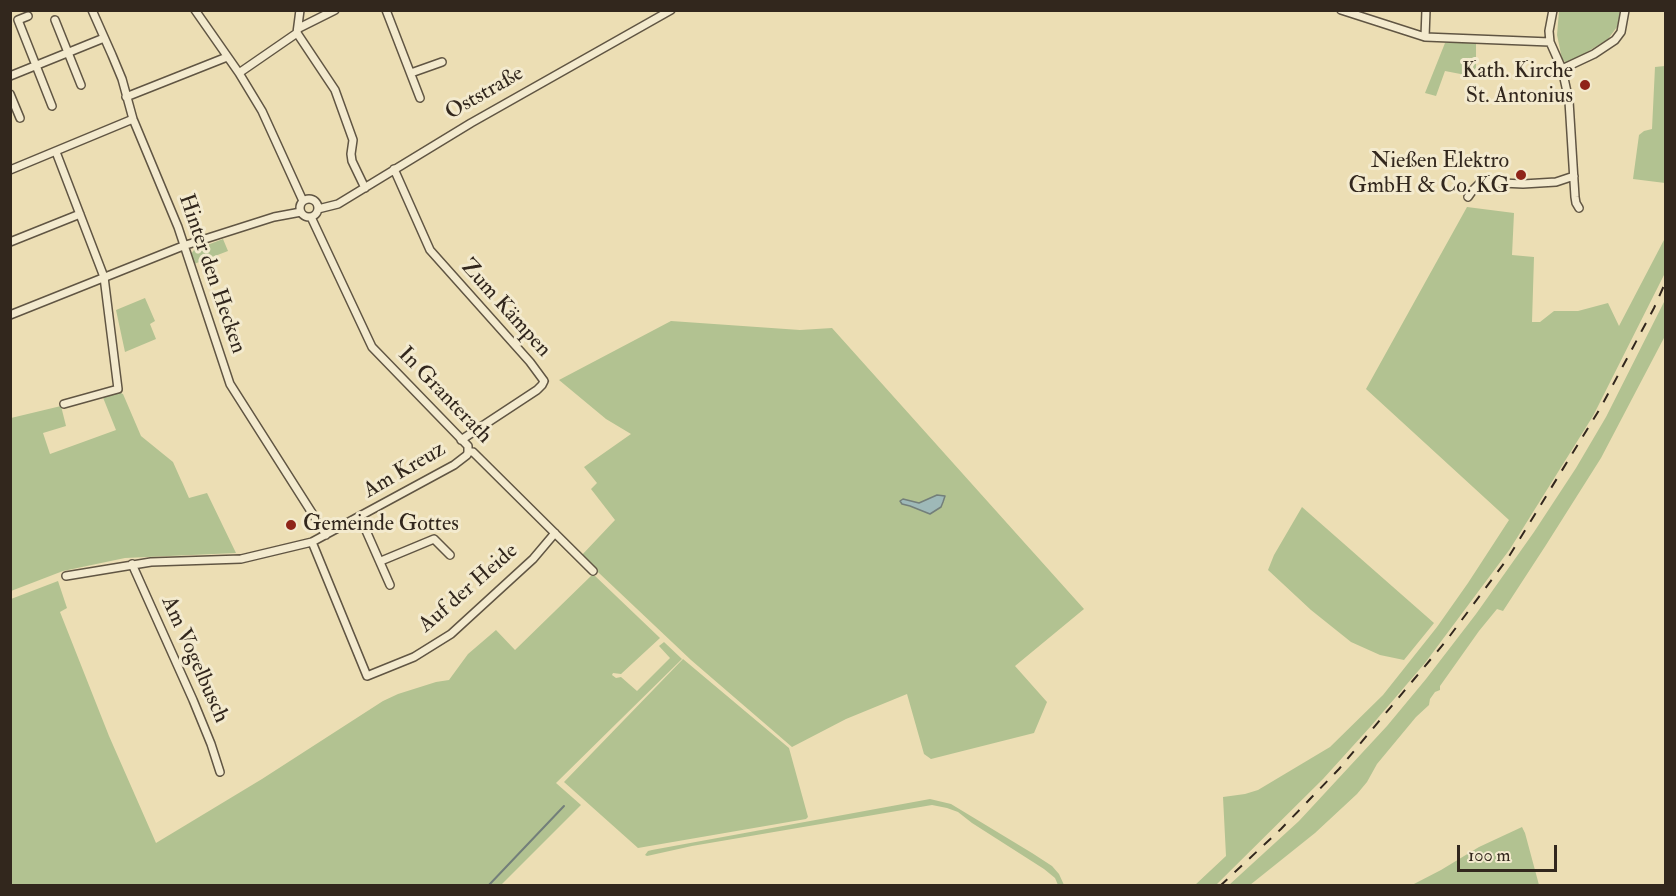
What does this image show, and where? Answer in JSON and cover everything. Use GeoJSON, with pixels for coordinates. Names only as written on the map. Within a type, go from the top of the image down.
{"type":"FeatureCollection","features":[{"type":"Feature","properties":{"kind":"street","name":"Hinter den Hecken"},"geometry":{"type":"LineString","coordinates":[[92,10],[118,71],[133,119],[178,227],[230,384],[326,535]]}},
{"type":"Feature","properties":{"kind":"street"},"geometry":{"type":"LineString","coordinates":[[195,10],[239,73],[262,111],[303,201]]}},
{"type":"Feature","properties":{"kind":"street"},"geometry":{"type":"LineString","coordinates":[[300,10],[298,30],[334,90],[352,140],[352,161],[365,188]]}},
{"type":"Feature","properties":{"kind":"street"},"geometry":{"type":"LineString","coordinates":[[239,73],[298,30],[335,10]]}},
{"type":"Feature","properties":{"kind":"street"},"geometry":{"type":"LineString","coordinates":[[386,10],[420,98]]}},
{"type":"Feature","properties":{"kind":"street","name":"Oststraße"},"geometry":{"type":"LineString","coordinates":[[318,209],[338,204],[471,123],[671,10]]}},
{"type":"Feature","properties":{"kind":"street"},"geometry":{"type":"LineString","coordinates":[[1341,10],[1425,37],[1550,42]]}},
{"type":"Feature","properties":{"kind":"street"},"geometry":{"type":"LineString","coordinates":[[1425,37],[1426,10]]}},
{"type":"Feature","properties":{"kind":"street"},"geometry":{"type":"LineString","coordinates":[[1553,10],[1549,31],[1550,42],[1562,69],[1569,102],[1576,203],[1580,208]]}},
{"type":"Feature","properties":{"kind":"street"},"geometry":{"type":"LineString","coordinates":[[1562,69],[1615,40],[1621,32],[1626,10]]}},
{"type":"Feature","properties":{"kind":"street"},"geometry":{"type":"LineString","coordinates":[[28,16],[18,20],[52,106]]}},
{"type":"Feature","properties":{"kind":"street"},"geometry":{"type":"LineString","coordinates":[[55,20],[81,85]]}},
{"type":"Feature","properties":{"kind":"street"},"geometry":{"type":"LineString","coordinates":[[10,76],[104,38]]}},
{"type":"Feature","properties":{"kind":"street"},"geometry":{"type":"LineString","coordinates":[[126,97],[227,57]]}},
{"type":"Feature","properties":{"kind":"street"},"geometry":{"type":"LineString","coordinates":[[411,73],[442,62]]}},
{"type":"Feature","properties":{"kind":"street"},"geometry":{"type":"LineString","coordinates":[[10,94],[20,118]]}},
{"type":"Feature","properties":{"kind":"street"},"geometry":{"type":"LineString","coordinates":[[10,170],[133,119]]}},
{"type":"Feature","properties":{"kind":"street"},"geometry":{"type":"LineString","coordinates":[[56,152],[104,277],[118,389],[64,404]]}},
{"type":"Feature","properties":{"kind":"street","name":"Zum Kämpen"},"geometry":{"type":"LineString","coordinates":[[394,169],[430,250],[530,362],[544,381],[537,390],[460,440]]}},
{"type":"Feature","properties":{"kind":"street"},"geometry":{"type":"LineString","coordinates":[[1468,197],[1481,183],[1556,182],[1574,176]]}},
{"type":"Feature","properties":{"kind":"street"},"geometry":{"type":"LineString","coordinates":[[307,199],[312,200],[317,203],[318,209],[311,217],[304,216],[300,205],[307,199]]}},
{"type":"Feature","properties":{"kind":"street"},"geometry":{"type":"LineString","coordinates":[[11,314],[183,246],[274,217],[301,212]]}},
{"type":"Feature","properties":{"kind":"street"},"geometry":{"type":"LineString","coordinates":[[10,242],[80,214]]}},
{"type":"Feature","properties":{"kind":"street","name":"In Granterath"},"geometry":{"type":"LineString","coordinates":[[311,217],[372,347],[468,446],[468,452],[473,452],[593,572]]}},
{"type":"Feature","properties":{"kind":"street","name":"Am Kreuz"},"geometry":{"type":"LineString","coordinates":[[326,535],[454,465],[468,452]]}},
{"type":"Feature","properties":{"kind":"street"},"geometry":{"type":"LineString","coordinates":[[360,517],[390,585]]}},
{"type":"Feature","properties":{"kind":"street","name":"Auf der Heide"},"geometry":{"type":"LineString","coordinates":[[312,542],[367,676],[414,657],[451,634],[533,559],[555,533]]}},
{"type":"Feature","properties":{"kind":"street","name":"Am Vogelbusch"},"geometry":{"type":"LineString","coordinates":[[66,576],[151,562],[241,558],[312,542],[326,535]]}},
{"type":"Feature","properties":{"kind":"street"},"geometry":{"type":"LineString","coordinates":[[381,561],[434,539],[450,555]]}},
{"type":"Feature","properties":{"kind":"street","name":"Am Vogelbusch"},"geometry":{"type":"LineString","coordinates":[[132,564],[193,700],[220,771]]}},
{"type":"Feature","properties":{"kind":"green space"},"geometry":{"type":"Polygon","coordinates":[[[1559,11],[1621,11],[1617,27],[1608,39],[1571,62],[1565,62],[1562,59],[1557,35],[1559,11]]]}},
{"type":"Feature","properties":{"kind":"green space"},"geometry":{"type":"Polygon","coordinates":[[[1445,43],[1476,43],[1476,77],[1445,71],[1436,96],[1425,93],[1445,43]]]}},
{"type":"Feature","properties":{"kind":"green space"},"geometry":{"type":"Polygon","coordinates":[[[1666,66],[1665,183],[1633,179],[1639,135],[1652,129],[1655,67],[1666,66]]]}},
{"type":"Feature","properties":{"kind":"green space"},"geometry":{"type":"Polygon","coordinates":[[[1467,207],[1514,213],[1512,255],[1534,257],[1532,322],[1540,322],[1554,311],[1578,311],[1608,303],[1619,326],[1665,238],[1665,273],[1593,416],[1510,549],[1425,663],[1323,779],[1216,885],[1195,885],[1226,856],[1223,797],[1258,790],[1330,747],[1383,695],[1437,627],[1509,520],[1366,389],[1467,207]]]}},
{"type":"Feature","properties":{"kind":"green space"},"geometry":{"type":"Polygon","coordinates":[[[223,239],[228,251],[194,264],[191,254],[194,250],[223,239]]]}},
{"type":"Feature","properties":{"kind":"green space"},"geometry":{"type":"Polygon","coordinates":[[[145,298],[155,321],[150,324],[156,339],[125,352],[116,310],[145,298]]]}},
{"type":"Feature","properties":{"kind":"green space"},"geometry":{"type":"Polygon","coordinates":[[[1665,300],[1665,336],[1601,458],[1503,611],[1497,609],[1479,631],[1440,686],[1440,690],[1435,692],[1430,699],[1429,705],[1416,717],[1377,764],[1357,794],[1315,833],[1250,885],[1229,885],[1299,821],[1387,726],[1476,614],[1576,468],[1606,417],[1665,300]]]}},
{"type":"Feature","properties":{"kind":"green space"},"geometry":{"type":"Polygon","coordinates":[[[671,321],[800,330],[832,328],[1084,609],[1015,666],[1047,702],[1034,733],[931,759],[924,754],[907,694],[846,719],[792,747],[691,660],[581,556],[615,520],[591,489],[597,483],[584,467],[631,434],[606,419],[559,380],[671,321]]]}},
{"type":"Feature","properties":{"kind":"green space"},"geometry":{"type":"Polygon","coordinates":[[[116,391],[123,394],[141,436],[173,462],[189,498],[207,493],[236,553],[125,558],[63,571],[11,591],[11,418],[61,406],[66,426],[43,433],[50,454],[116,430],[102,395],[116,391]]]}},
{"type":"Feature","properties":{"kind":"green space"},"geometry":{"type":"Polygon","coordinates":[[[1302,507],[1434,623],[1404,660],[1380,655],[1351,642],[1311,610],[1268,570],[1274,555],[1302,507]]]}},
{"type":"Feature","properties":{"kind":"green space"},"geometry":{"type":"Polygon","coordinates":[[[593,574],[660,638],[621,674],[613,673],[612,675],[616,678],[621,677],[637,691],[670,658],[659,646],[664,642],[682,659],[556,783],[581,805],[501,885],[11,885],[11,599],[58,581],[67,608],[60,612],[109,736],[156,843],[262,779],[383,701],[398,694],[449,680],[468,654],[496,630],[515,650],[593,574]]]}},
{"type":"Feature","properties":{"kind":"green space"},"geometry":{"type":"Polygon","coordinates":[[[683,659],[789,748],[808,817],[806,819],[638,848],[564,782],[683,659]]]}},
{"type":"Feature","properties":{"kind":"green space"},"geometry":{"type":"Polygon","coordinates":[[[930,799],[951,804],[1032,853],[1052,866],[1064,885],[1058,885],[1055,878],[1044,869],[958,812],[932,805],[645,855],[652,850],[930,799]]]}},
{"type":"Feature","properties":{"kind":"green space"},"geometry":{"type":"Polygon","coordinates":[[[1522,827],[1539,885],[1412,885],[1479,847],[1522,827]]]}},
{"type":"Feature","properties":{"kind":"water"},"geometry":{"type":"Polygon","coordinates":[[[937,495],[945,496],[941,507],[930,514],[902,504],[900,501],[903,499],[919,503],[937,495]]]}},
{"type":"Feature","properties":{"kind":"waterway"},"geometry":{"type":"LineString","coordinates":[[488,886],[564,806]]}},
{"type":"Feature","properties":{"kind":"railway"},"geometry":{"type":"LineString","coordinates":[[1220,886],[1281,829],[1339,769],[1446,641],[1508,558],[1601,407],[1666,281]]}},
{"type":"Feature","properties":{"kind":"place","name":"Kath. Kirche St. Antonius"},"geometry":{"type":"Point","coordinates":[1585,85]}},
{"type":"Feature","properties":{"kind":"place","name":"Nießen Elektro GmbH & Co. KG"},"geometry":{"type":"Point","coordinates":[1521,175]}},
{"type":"Feature","properties":{"kind":"place","name":"Gemeinde Gottes"},"geometry":{"type":"Point","coordinates":[291,525]}}]}
